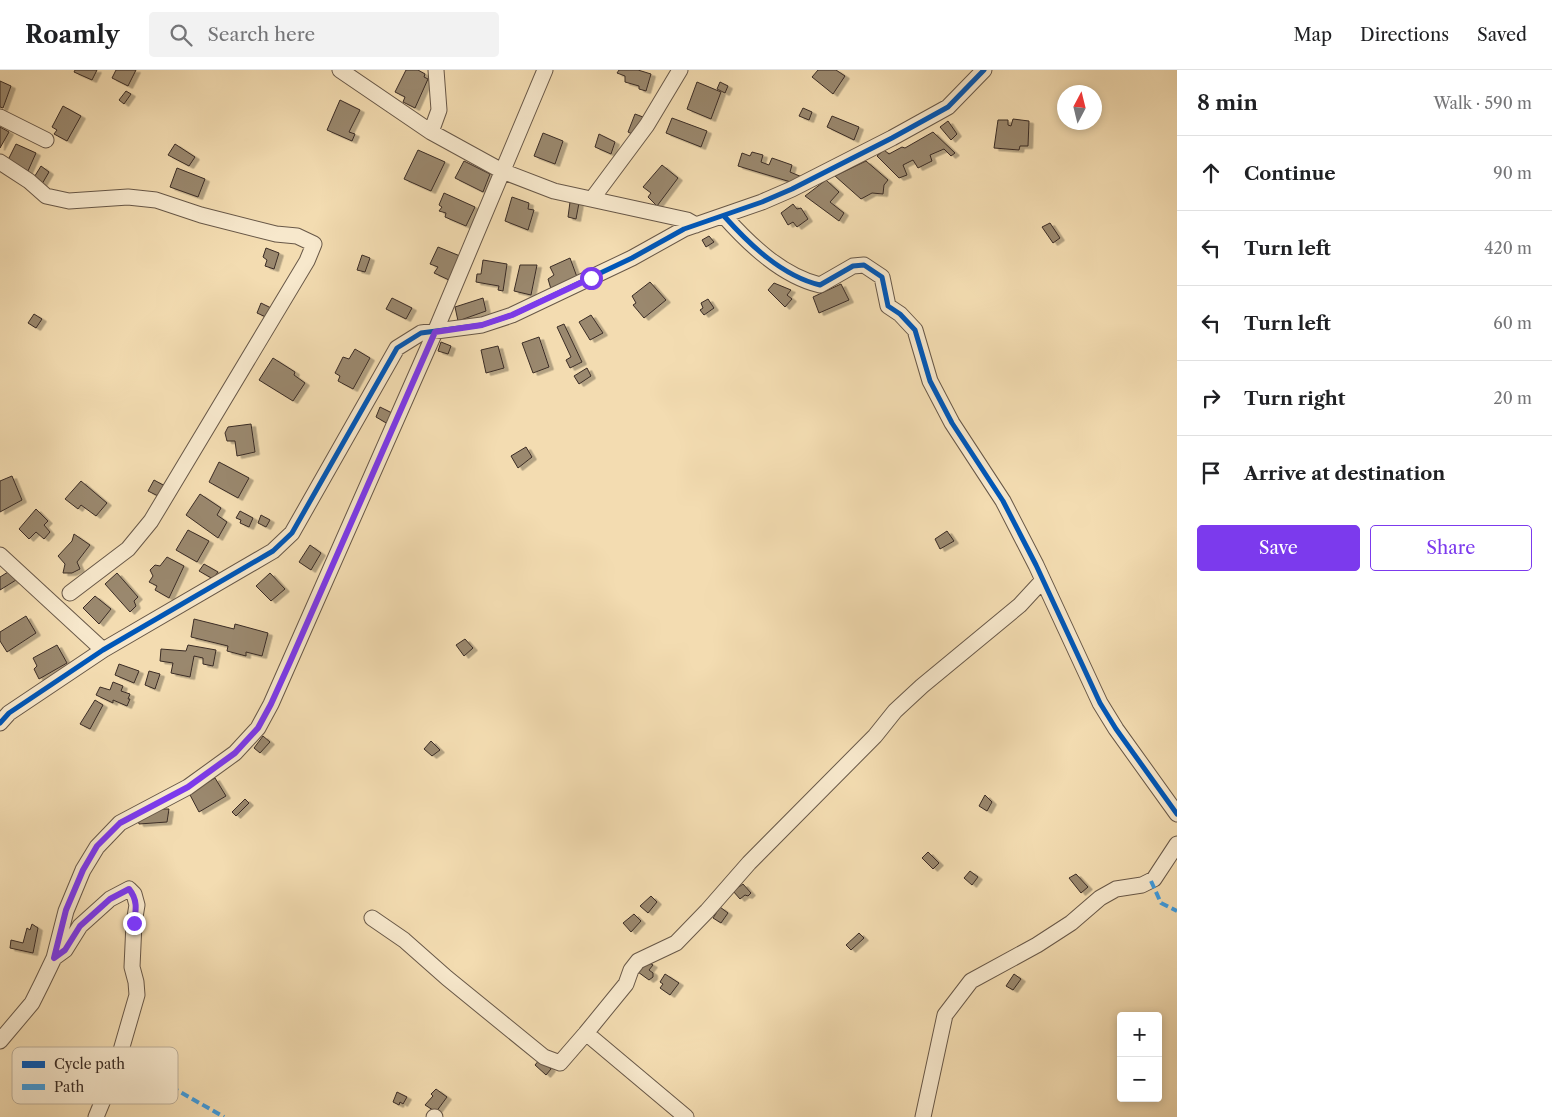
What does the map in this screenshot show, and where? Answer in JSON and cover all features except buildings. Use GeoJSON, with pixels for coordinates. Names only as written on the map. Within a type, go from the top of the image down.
{"type":"FeatureCollection","features":[{"type":"Feature","properties":{"kind":"street"},"geometry":{"type":"LineString","coordinates":[[340,70],[431,132],[502,171],[554,191],[687,220],[696,226]]}},
{"type":"Feature","properties":{"kind":"street"},"geometry":{"type":"LineString","coordinates":[[431,132],[439,110],[436,70]]}},
{"type":"Feature","properties":{"kind":"street"},"geometry":{"type":"LineString","coordinates":[[0,1041],[32,1003],[54,958],[66,910],[83,870],[97,846],[120,823],[188,787],[212,771],[235,753],[258,728],[271,704],[435,332],[545,70]]}},
{"type":"Feature","properties":{"kind":"street"},"geometry":{"type":"LineString","coordinates":[[592,199],[647,125],[680,70]]}},
{"type":"Feature","properties":{"kind":"street"},"geometry":{"type":"LineString","coordinates":[[0,723],[9,713],[103,650],[273,551],[292,533],[397,348],[421,333],[482,325],[512,315],[632,258],[684,230],[792,190],[948,107],[984,70]]}},
{"type":"Feature","properties":{"kind":"street"},"geometry":{"type":"LineString","coordinates":[[0,117],[46,140]]}},
{"type":"Feature","properties":{"kind":"street"},"geometry":{"type":"LineString","coordinates":[[0,162],[29,181],[46,196],[69,201],[128,197],[156,200],[201,215],[276,234],[298,236],[314,244],[307,261],[152,521],[128,549],[70,593]]}},
{"type":"Feature","properties":{"kind":"street"},"geometry":{"type":"LineString","coordinates":[[724,216],[740,234],[784,270],[808,282],[820,285],[853,266],[864,265],[882,277],[883,292],[888,306],[900,314],[915,330],[930,381],[952,423],[1003,500],[1043,580],[1100,703],[1116,729],[1177,814]]}},
{"type":"Feature","properties":{"kind":"street"},"geometry":{"type":"LineString","coordinates":[[0,556],[103,650]]}},
{"type":"Feature","properties":{"kind":"street"},"geometry":{"type":"LineString","coordinates":[[372,918],[404,940],[447,978],[544,1057],[560,1063],[626,984],[630,970],[638,961],[676,943],[707,911],[748,863],[875,736],[895,711],[922,686],[1020,605],[1043,580]]}},
{"type":"Feature","properties":{"kind":"street"},"geometry":{"type":"LineString","coordinates":[[923,1117],[945,1015],[971,981],[1058,932],[1108,893],[1116,889],[1142,885],[1154,879],[1177,844]]}},
{"type":"Feature","properties":{"kind":"street"},"geometry":{"type":"LineString","coordinates":[[54,958],[65,950],[80,926],[110,899],[129,889],[134,894],[137,906],[134,923],[132,967],[137,995],[121,1047]]}},
{"type":"Feature","properties":{"kind":"street"},"geometry":{"type":"LineString","coordinates":[[586,1033],[686,1117]]}},
{"type":"Feature","properties":{"kind":"street"},"geometry":{"type":"LineString","coordinates":[[96,1117],[101,1104]]}},
{"type":"Feature","properties":{"kind":"marked path"},"geometry":{"type":"LineString","coordinates":[[1151,881],[1161,903],[1177,911]]}},
{"type":"Feature","properties":{"kind":"marked path"},"geometry":{"type":"LineString","coordinates":[[178,1091],[224,1117]]}},
{"type":"Feature","properties":{"kind":"cycle path"},"geometry":{"type":"LineString","coordinates":[[0,723],[9,713],[103,650],[273,551],[292,533],[397,348],[421,333],[482,325],[512,315],[632,258],[684,229],[762,202],[792,189],[948,107],[984,70]]}},
{"type":"Feature","properties":{"kind":"cycle path"},"geometry":{"type":"LineString","coordinates":[[724,216],[767,258],[806,281],[820,285],[853,266],[864,265],[882,277],[888,306],[900,314],[915,330],[930,381],[952,423],[1003,501],[1036,565],[1100,703],[1116,729],[1177,814]]}},
{"type":"Feature","properties":{"kind":"route"},"geometry":{"type":"LineString","coordinates":[[134,923],[137,906],[134,894],[129,889],[110,899],[80,926],[65,950],[54,958],[66,910],[83,870],[97,846],[120,823],[188,787],[212,771],[235,753],[258,728],[290,662],[435,332],[482,325],[512,315],[591,278]]}}]}
